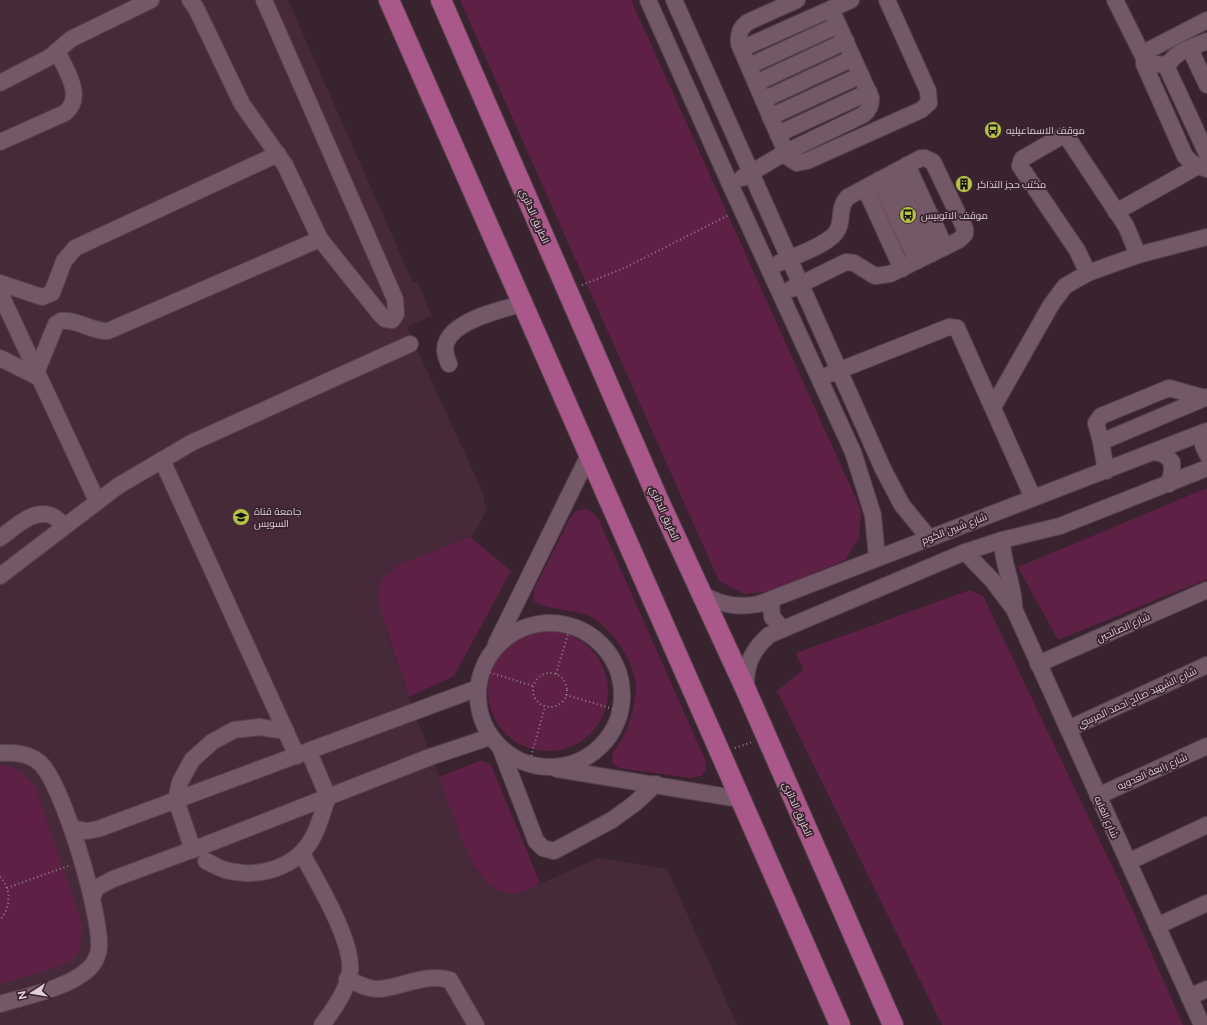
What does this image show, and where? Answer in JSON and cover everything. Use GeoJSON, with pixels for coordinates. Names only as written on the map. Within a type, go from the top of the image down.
{"type":"FeatureCollection","features":[{"type":"Feature","properties":{"kind":"main road"},"geometry":{"type":"LineString","coordinates":[[389,0],[840,1025]]}},
{"type":"Feature","properties":{"kind":"main road","name":"الطريق الدائري"},"geometry":{"type":"LineString","coordinates":[[441,0],[700,593],[746,690],[893,1025]]}},
{"type":"Feature","properties":{"kind":"street"},"geometry":{"type":"LineString","coordinates":[[0,83],[42,62],[71,39],[151,0]]}},
{"type":"Feature","properties":{"kind":"street"},"geometry":{"type":"LineString","coordinates":[[190,0],[196,8],[242,104],[278,154],[293,180],[320,239],[380,314],[385,319],[392,320],[396,314],[395,299],[264,0]]}},
{"type":"Feature","properties":{"kind":"street"},"geometry":{"type":"LineString","coordinates":[[648,0],[741,209],[853,452],[873,515],[877,558]]}},
{"type":"Feature","properties":{"kind":"street"},"geometry":{"type":"LineString","coordinates":[[674,0],[750,174],[894,490],[902,505],[929,538]]}},
{"type":"Feature","properties":{"kind":"street"},"geometry":{"type":"LineString","coordinates":[[797,0],[748,22],[743,26],[738,37],[748,66],[786,152],[792,161],[802,163],[927,106],[929,95],[887,0]]}},
{"type":"Feature","properties":{"kind":"street"},"geometry":{"type":"LineString","coordinates":[[741,48],[851,0]]}},
{"type":"Feature","properties":{"kind":"street"},"geometry":{"type":"LineString","coordinates":[[1117,1],[1145,60],[1155,64],[1168,65]]}},
{"type":"Feature","properties":{"kind":"street"},"geometry":{"type":"LineString","coordinates":[[730,184],[750,174],[786,152],[863,115],[868,111],[871,104],[869,92],[831,9]]}},
{"type":"Feature","properties":{"kind":"street"},"geometry":{"type":"LineString","coordinates":[[1204,163],[1185,156],[1145,69],[1145,60],[1148,52],[1154,46],[1207,20]]}},
{"type":"Feature","properties":{"kind":"street"},"geometry":{"type":"LineString","coordinates":[[748,66],[838,25]]}},
{"type":"Feature","properties":{"kind":"street"},"geometry":{"type":"LineString","coordinates":[[756,83],[846,42]]}},
{"type":"Feature","properties":{"kind":"street"},"geometry":{"type":"LineString","coordinates":[[1204,163],[1170,75],[1168,65],[1169,61],[1175,56],[1206,43]]}},
{"type":"Feature","properties":{"kind":"street"},"geometry":{"type":"LineString","coordinates":[[1190,49],[1207,85]]}},
{"type":"Feature","properties":{"kind":"street"},"geometry":{"type":"LineString","coordinates":[[0,142],[65,113],[72,107],[75,99],[74,90],[57,51]]}},
{"type":"Feature","properties":{"kind":"street"},"geometry":{"type":"LineString","coordinates":[[763,100],[853,58]]}},
{"type":"Feature","properties":{"kind":"street"},"geometry":{"type":"LineString","coordinates":[[770,117],[861,75]]}},
{"type":"Feature","properties":{"kind":"street"},"geometry":{"type":"LineString","coordinates":[[778,134],[869,92]]}},
{"type":"Feature","properties":{"kind":"street"},"geometry":{"type":"LineString","coordinates":[[1088,273],[1077,250],[1020,166],[1020,162],[1060,137],[1067,138],[1116,212],[1129,233],[1138,255]]}},
{"type":"Feature","properties":{"kind":"street"},"geometry":{"type":"LineString","coordinates":[[0,282],[42,297],[48,296],[52,293],[64,261],[76,248],[278,154]]}},
{"type":"Feature","properties":{"kind":"street"},"geometry":{"type":"LineString","coordinates":[[769,269],[834,236],[839,228],[841,207],[844,202],[872,184],[920,158],[933,162],[964,225],[965,229],[962,237],[924,258],[890,274],[875,276],[854,262],[846,262],[780,294]]}},
{"type":"Feature","properties":{"kind":"street"},"geometry":{"type":"LineString","coordinates":[[1116,212],[1204,163]]}},
{"type":"Feature","properties":{"kind":"street"},"geometry":{"type":"LineString","coordinates":[[907,165],[945,247]]}},
{"type":"Feature","properties":{"kind":"street"},"geometry":{"type":"LineString","coordinates":[[893,172],[924,258]]}},
{"type":"Feature","properties":{"kind":"street"},"geometry":{"type":"LineString","coordinates":[[872,184],[924,258]]}},
{"type":"Feature","properties":{"kind":"street"},"geometry":{"type":"LineString","coordinates":[[872,184],[902,268]]}},
{"type":"Feature","properties":{"kind":"street"},"geometry":{"type":"LineString","coordinates":[[993,407],[1057,295],[1075,279],[1138,255],[1207,237]]}},
{"type":"Feature","properties":{"kind":"street"},"geometry":{"type":"LineString","coordinates":[[37,375],[56,324],[61,321],[74,322],[100,331],[108,331],[320,239]]}},
{"type":"Feature","properties":{"kind":"street"},"geometry":{"type":"LineString","coordinates":[[0,293],[97,502]]}},
{"type":"Feature","properties":{"kind":"street"},"geometry":{"type":"LineString","coordinates":[[449,364],[445,354],[446,342],[452,332],[481,317],[522,304]]}},
{"type":"Feature","properties":{"kind":"street"},"geometry":{"type":"LineString","coordinates":[[819,379],[948,327],[955,327],[960,331],[1033,498]]}},
{"type":"Feature","properties":{"kind":"street"},"geometry":{"type":"LineString","coordinates":[[0,576],[97,502],[190,443],[410,344]]}},
{"type":"Feature","properties":{"kind":"street"},"geometry":{"type":"LineString","coordinates":[[0,358],[37,375]]}},
{"type":"Feature","properties":{"kind":"street"},"geometry":{"type":"LineString","coordinates":[[1106,470],[1096,423],[1101,416],[1169,388],[1206,397]]}},
{"type":"Feature","properties":{"kind":"street"},"geometry":{"type":"LineString","coordinates":[[1101,442],[1206,397]]}},
{"type":"Feature","properties":{"kind":"street"},"geometry":{"type":"LineString","coordinates":[[1207,432],[1203,445],[1207,454]]}},
{"type":"Feature","properties":{"kind":"street","name":"شارع شبين الكوم"},"geometry":{"type":"LineString","coordinates":[[700,593],[717,602],[735,606],[747,606],[771,600],[1207,432]]}},
{"type":"Feature","properties":{"kind":"street"},"geometry":{"type":"LineString","coordinates":[[1155,452],[1165,455],[1172,462],[1172,472],[1169,484]]}},
{"type":"Feature","properties":{"kind":"street"},"geometry":{"type":"LineString","coordinates":[[589,456],[482,670],[478,688],[479,707],[536,841],[543,848],[554,851],[612,820],[656,784]]}},
{"type":"Feature","properties":{"kind":"street"},"geometry":{"type":"LineString","coordinates":[[162,460],[286,731],[303,754],[328,797]]}},
{"type":"Feature","properties":{"kind":"street"},"geometry":{"type":"LineString","coordinates":[[746,690],[745,674],[749,659],[757,646],[769,635],[965,552],[1002,540],[1060,526],[1207,468]]}},
{"type":"Feature","properties":{"kind":"street"},"geometry":{"type":"LineString","coordinates":[[0,538],[27,518],[40,514],[51,515],[65,526]]}},
{"type":"Feature","properties":{"kind":"street","name":"شارع الغابه"},"geometry":{"type":"LineString","coordinates":[[1002,540],[1003,560],[1012,588],[1014,609]]}},
{"type":"Feature","properties":{"kind":"street","name":"شارع الغابه"},"geometry":{"type":"LineString","coordinates":[[965,552],[992,580],[1014,609],[1202,1025]]}},
{"type":"Feature","properties":{"kind":"street","name":"شارع الصالحين"},"geometry":{"type":"LineString","coordinates":[[1038,664],[1207,590]]}},
{"type":"Feature","properties":{"kind":"street"},"geometry":{"type":"LineString","coordinates":[[771,600],[772,617],[783,629]]}},
{"type":"Feature","properties":{"kind":"street"},"geometry":{"type":"LineString","coordinates":[[491,653],[504,639],[526,628],[539,624],[557,624],[576,628],[594,638],[608,653],[617,671],[621,691],[620,711],[612,730],[600,747],[582,759],[563,766],[536,766]]}},
{"type":"Feature","properties":{"kind":"street","name":"شارع الشهيد صالح احمد المرسي"},"geometry":{"type":"LineString","coordinates":[[1068,729],[1207,665]]}},
{"type":"Feature","properties":{"kind":"street"},"geometry":{"type":"LineString","coordinates":[[72,828],[87,831],[98,829],[478,688]]}},
{"type":"Feature","properties":{"kind":"street"},"geometry":{"type":"LineString","coordinates":[[193,850],[176,800],[180,782],[192,760],[212,742],[234,730],[259,727],[286,731]]}},
{"type":"Feature","properties":{"kind":"street"},"geometry":{"type":"LineString","coordinates":[[495,742],[514,758],[536,766],[656,784],[740,799]]}},
{"type":"Feature","properties":{"kind":"street"},"geometry":{"type":"LineString","coordinates":[[92,898],[96,888],[105,882],[193,850],[430,757],[495,742]]}},
{"type":"Feature","properties":{"kind":"street","name":"شارع رابعة العدويه"},"geometry":{"type":"LineString","coordinates":[[1098,796],[1207,746]]}},
{"type":"Feature","properties":{"kind":"street"},"geometry":{"type":"LineString","coordinates":[[0,753],[14,752],[27,755],[40,763],[54,781],[72,828],[82,861],[92,898],[99,933],[100,948],[95,962],[85,974],[72,981],[0,1004]]}},
{"type":"Feature","properties":{"kind":"street"},"geometry":{"type":"LineString","coordinates":[[206,861],[224,870],[237,872],[264,873],[283,867],[302,854],[314,835],[328,797]]}},
{"type":"Feature","properties":{"kind":"street"},"geometry":{"type":"LineString","coordinates":[[1128,862],[1207,825]]}},
{"type":"Feature","properties":{"kind":"street"},"geometry":{"type":"LineString","coordinates":[[302,854],[343,936],[350,964],[348,979],[338,1000],[322,1025]]}},
{"type":"Feature","properties":{"kind":"street"},"geometry":{"type":"LineString","coordinates":[[1157,926],[1207,903]]}},
{"type":"Feature","properties":{"kind":"street"},"geometry":{"type":"LineString","coordinates":[[348,979],[379,989],[432,976],[450,980],[476,1025]]}},
{"type":"Feature","properties":{"kind":"street"},"geometry":{"type":"LineString","coordinates":[[1189,997],[1207,989]]}},
{"type":"Feature","properties":{"kind":"path"},"geometry":{"type":"LineString","coordinates":[[567,290],[624,268],[741,209]]}},
{"type":"Feature","properties":{"kind":"path"},"geometry":{"type":"LineString","coordinates":[[556,674],[568,634],[576,628]]}},
{"type":"Feature","properties":{"kind":"path"},"geometry":{"type":"LineString","coordinates":[[482,670],[533,686]]}},
{"type":"Feature","properties":{"kind":"path"},"geometry":{"type":"LineString","coordinates":[[548,672],[556,674],[566,685],[566,695],[559,704],[546,707],[535,699],[533,694],[533,686],[537,678],[542,674],[548,672]]}},
{"type":"Feature","properties":{"kind":"path"},"geometry":{"type":"LineString","coordinates":[[566,695],[620,711]]}},
{"type":"Feature","properties":{"kind":"path"},"geometry":{"type":"LineString","coordinates":[[536,766],[533,749],[546,707]]}},
{"type":"Feature","properties":{"kind":"path"},"geometry":{"type":"LineString","coordinates":[[734,749],[766,736]]}},
{"type":"Feature","properties":{"kind":"path"},"geometry":{"type":"LineString","coordinates":[[731,742],[737,754]]}},
{"type":"Feature","properties":{"kind":"path"},"geometry":{"type":"LineString","coordinates":[[7,888],[82,861]]}},
{"type":"Feature","properties":{"kind":"path"},"geometry":{"type":"LineString","coordinates":[[0,877],[7,888],[9,897],[8,906],[0,920]]}},
{"type":"Feature","properties":{"kind":"shaded area","name":"جامعة قناة السويس"},"geometry":{"type":"Polygon","coordinates":[[[0,0],[288,0],[413,283],[417,281],[432,316],[407,327],[483,493],[486,510],[480,524],[470,537],[398,565],[378,595],[386,630],[414,712],[477,871],[522,892],[598,858],[667,869],[737,1025],[0,1025],[0,0]]]}},
{"type":"Feature","properties":{"kind":"shaded area"},"geometry":{"type":"Polygon","coordinates":[[[460,0],[631,0],[861,510],[859,538],[845,560],[772,591],[745,594],[719,581],[460,0]]]}},
{"type":"Feature","properties":{"kind":"shaded area"},"geometry":{"type":"Polygon","coordinates":[[[1207,488],[1207,579],[1058,640],[1018,567],[1207,488]]]}},
{"type":"Feature","properties":{"kind":"shaded area"},"geometry":{"type":"Polygon","coordinates":[[[586,509],[598,518],[706,762],[706,769],[701,776],[690,778],[619,768],[612,763],[614,750],[623,737],[633,710],[636,686],[632,667],[615,638],[608,630],[593,618],[579,613],[548,607],[534,601],[534,590],[570,518],[576,511],[586,509]]]}},
{"type":"Feature","properties":{"kind":"shaded area"},"geometry":{"type":"Polygon","coordinates":[[[470,537],[511,571],[454,676],[409,697],[381,612],[378,595],[380,584],[384,577],[398,565],[470,537]]]}},
{"type":"Feature","properties":{"kind":"shaded area"},"geometry":{"type":"Polygon","coordinates":[[[970,590],[983,596],[1130,904],[1183,1025],[942,1025],[777,691],[803,670],[796,653],[970,590]]]}},
{"type":"Feature","properties":{"kind":"shaded area"},"geometry":{"type":"Polygon","coordinates":[[[548,631],[560,632],[571,636],[581,641],[590,649],[598,658],[603,668],[607,679],[607,703],[603,714],[598,724],[590,733],[581,741],[571,746],[560,750],[548,751],[536,750],[525,746],[515,741],[506,733],[498,724],[493,714],[489,703],[488,691],[489,679],[493,668],[498,658],[506,649],[515,641],[525,636],[536,632],[548,631]]]}},
{"type":"Feature","properties":{"kind":"shaded area"},"geometry":{"type":"Polygon","coordinates":[[[483,761],[491,765],[540,883],[521,892],[509,893],[498,890],[485,881],[476,868],[464,844],[439,777],[483,761]]]}},
{"type":"Feature","properties":{"kind":"shaded area"},"geometry":{"type":"Polygon","coordinates":[[[3,765],[22,773],[30,780],[36,789],[82,924],[79,950],[75,957],[70,961],[52,969],[0,984],[0,766],[3,765]]]}},
{"type":"Feature","properties":{"kind":"place","name":"موقف الاسماعيليه"},"geometry":{"type":"Point","coordinates":[993,130]}},
{"type":"Feature","properties":{"kind":"place","name":"مكتب حجز التذاكر"},"geometry":{"type":"Point","coordinates":[964,184]}},
{"type":"Feature","properties":{"kind":"place","name":"موقف الاتوبيس"},"geometry":{"type":"Point","coordinates":[908,215]}},
{"type":"Feature","properties":{"kind":"place","name":"جامعة قناة السويس"},"geometry":{"type":"Point","coordinates":[241,517]}}]}
